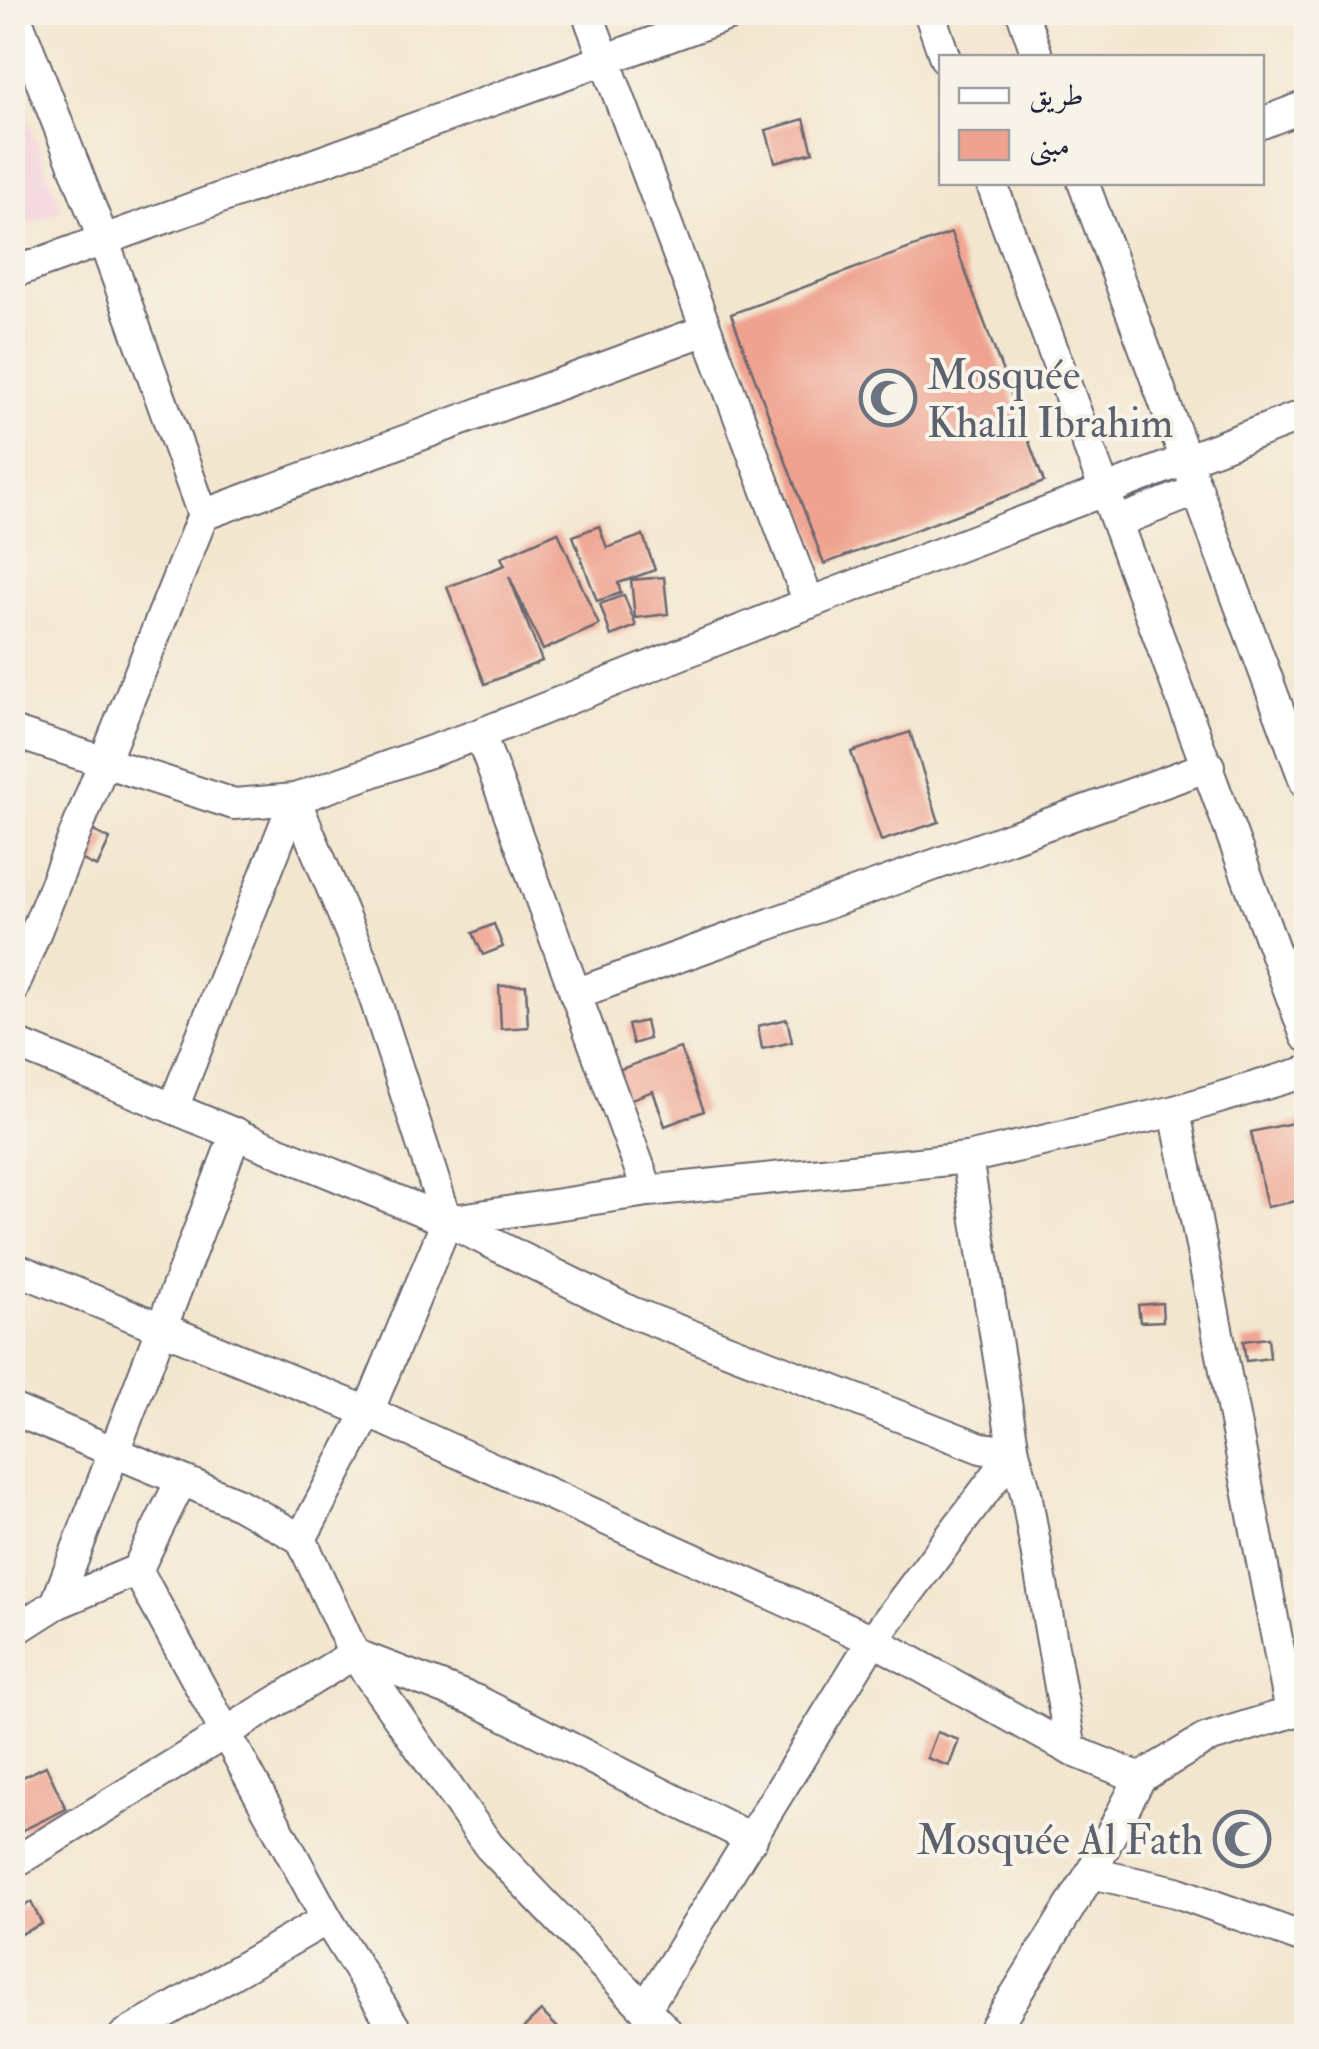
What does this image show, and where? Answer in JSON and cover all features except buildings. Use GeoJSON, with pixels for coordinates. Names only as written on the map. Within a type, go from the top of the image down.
{"type":"FeatureCollection","features":[{"type":"Feature","properties":{"kind":"street"},"geometry":{"type":"LineString","coordinates":[[12,991],[107,764],[202,515],[103,239],[14,12]]}},
{"type":"Feature","properties":{"kind":"street"},"geometry":{"type":"LineString","coordinates":[[587,12],[609,60],[809,603]]}},
{"type":"Feature","properties":{"kind":"street"},"geometry":{"type":"LineString","coordinates":[[12,274],[737,12]]}},
{"type":"Feature","properties":{"kind":"street"},"geometry":{"type":"LineString","coordinates":[[928,12],[944,55]]}},
{"type":"Feature","properties":{"kind":"street"},"geometry":{"type":"LineString","coordinates":[[1022,12],[1037,55]]}},
{"type":"Feature","properties":{"kind":"street"},"geometry":{"type":"LineString","coordinates":[[1264,122],[1306,106]]}},
{"type":"Feature","properties":{"kind":"street"},"geometry":{"type":"LineString","coordinates":[[993,185],[1306,1036]]}},
{"type":"Feature","properties":{"kind":"street"},"geometry":{"type":"LineString","coordinates":[[1092,185],[1186,460],[1296,722],[1306,784]]}},
{"type":"Feature","properties":{"kind":"street"},"geometry":{"type":"LineString","coordinates":[[202,515],[706,330]]}},
{"type":"Feature","properties":{"kind":"street"},"geometry":{"type":"LineString","coordinates":[[12,732],[234,804],[295,800],[480,734],[809,603],[1306,414]]}},
{"type":"Feature","properties":{"kind":"street"},"geometry":{"type":"LineString","coordinates":[[1117,522],[1198,490]]}},
{"type":"Feature","properties":{"kind":"street"},"geometry":{"type":"LineString","coordinates":[[480,734],[648,1191]]}},
{"type":"Feature","properties":{"kind":"street"},"geometry":{"type":"LineString","coordinates":[[575,994],[1209,766]]}},
{"type":"Feature","properties":{"kind":"street"},"geometry":{"type":"LineString","coordinates":[[173,1108],[295,800]]}},
{"type":"Feature","properties":{"kind":"street"},"geometry":{"type":"LineString","coordinates":[[295,800],[364,965],[447,1220],[368,1412],[301,1539]]}},
{"type":"Feature","properties":{"kind":"street"},"geometry":{"type":"LineString","coordinates":[[12,1042],[447,1220],[631,1312],[982,1448],[1014,1452]]}},
{"type":"Feature","properties":{"kind":"street"},"geometry":{"type":"LineString","coordinates":[[447,1220],[648,1191],[967,1158],[1175,1111],[1306,1072]]}},
{"type":"Feature","properties":{"kind":"street"},"geometry":{"type":"LineString","coordinates":[[999,2034],[1140,1778],[1205,1739],[1299,1710],[1175,1111]]}},
{"type":"Feature","properties":{"kind":"street"},"geometry":{"type":"LineString","coordinates":[[56,1604],[236,1133]]}},
{"type":"Feature","properties":{"kind":"street"},"geometry":{"type":"LineString","coordinates":[[967,1158],[1014,1452],[1026,1493],[1070,1750]]}},
{"type":"Feature","properties":{"kind":"street"},"geometry":{"type":"LineString","coordinates":[[12,1267],[368,1412],[873,1640],[1070,1750],[1140,1778]]}},
{"type":"Feature","properties":{"kind":"street"},"geometry":{"type":"LineString","coordinates":[[12,1408],[238,1504],[301,1539],[354,1654],[489,1846],[671,2036]]}},
{"type":"Feature","properties":{"kind":"street"},"geometry":{"type":"LineString","coordinates":[[645,2009],[873,1640],[1014,1452]]}},
{"type":"Feature","properties":{"kind":"street"},"geometry":{"type":"LineString","coordinates":[[12,1632],[56,1604],[137,1570],[181,1481]]}},
{"type":"Feature","properties":{"kind":"street"},"geometry":{"type":"LineString","coordinates":[[137,1570],[327,1919],[400,2036]]}},
{"type":"Feature","properties":{"kind":"street"},"geometry":{"type":"LineString","coordinates":[[12,1864],[354,1654]]}},
{"type":"Feature","properties":{"kind":"street"},"geometry":{"type":"LineString","coordinates":[[354,1654],[477,1700],[752,1839]]}},
{"type":"Feature","properties":{"kind":"street"},"geometry":{"type":"LineString","coordinates":[[1091,1872],[1176,1892],[1306,1939]]}},
{"type":"Feature","properties":{"kind":"street"},"geometry":{"type":"LineString","coordinates":[[124,2036],[327,1919]]}},
{"type":"Feature","properties":{"kind":"shaded area"},"geometry":{"type":"Polygon","coordinates":[[[13,80],[62,211],[12,230],[13,80]]]}},
{"type":"Feature","properties":{"kind":"place","name":"Mosquée Khalil Ibrahim"},"geometry":{"type":"Point","coordinates":[888,398]}},
{"type":"Feature","properties":{"kind":"place","name":"Mosquée Al Fath"},"geometry":{"type":"Point","coordinates":[1242,1839]}}]}
